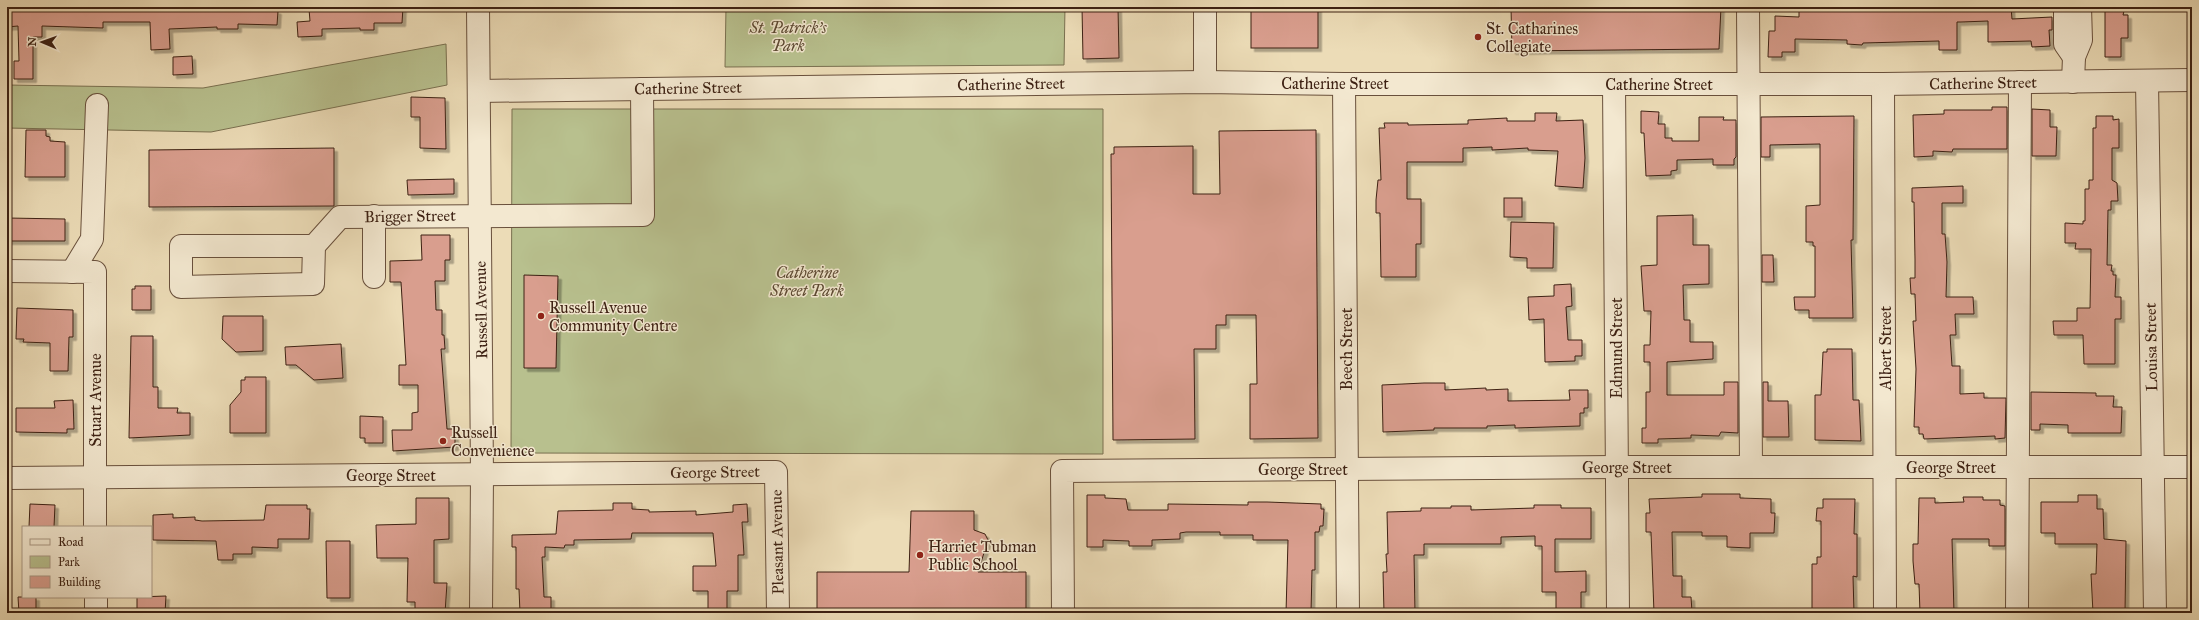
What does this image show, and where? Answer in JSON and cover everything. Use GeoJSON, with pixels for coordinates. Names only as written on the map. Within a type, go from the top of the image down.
{"type":"FeatureCollection","features":[{"type":"Feature","properties":{"kind":"street","name":"Russell Avenue"},"geometry":{"type":"LineString","coordinates":[[478,7],[482,475],[481,613]]}},
{"type":"Feature","properties":{"kind":"street"},"geometry":{"type":"LineString","coordinates":[[1205,7],[1205,82]]}},
{"type":"Feature","properties":{"kind":"street"},"geometry":{"type":"LineString","coordinates":[[1748,7],[1750,83],[1751,468]]}},
{"type":"Feature","properties":{"kind":"street"},"geometry":{"type":"LineString","coordinates":[[2065,7],[2065,44],[2074,57]]}},
{"type":"Feature","properties":{"kind":"street"},"geometry":{"type":"LineString","coordinates":[[2073,82],[2074,57],[2081,40],[2080,7]]}},
{"type":"Feature","properties":{"kind":"street","name":"Catherine Street"},"geometry":{"type":"LineString","coordinates":[[479,91],[1205,82],[1344,84],[1883,84],[2192,80]]}},
{"type":"Feature","properties":{"kind":"street","name":"Louisa Street"},"geometry":{"type":"LineString","coordinates":[[2147,81],[2155,613]]}},
{"type":"Feature","properties":{"kind":"street"},"geometry":{"type":"LineString","coordinates":[[2017,613],[2020,82]]}},
{"type":"Feature","properties":{"kind":"street","name":"Beech Street"},"geometry":{"type":"LineString","coordinates":[[1344,84],[1348,613]]}},
{"type":"Feature","properties":{"kind":"street","name":"Edmund Street"},"geometry":{"type":"LineString","coordinates":[[1614,84],[1618,613]]}},
{"type":"Feature","properties":{"kind":"street","name":"Albert Street"},"geometry":{"type":"LineString","coordinates":[[1883,84],[1885,613]]}},
{"type":"Feature","properties":{"kind":"street","name":"Brigger Street"},"geometry":{"type":"LineString","coordinates":[[314,246],[340,217],[643,215],[642,89]]}},
{"type":"Feature","properties":{"kind":"street"},"geometry":{"type":"LineString","coordinates":[[7,272],[72,272],[92,239],[97,105]]}},
{"type":"Feature","properties":{"kind":"street"},"geometry":{"type":"LineString","coordinates":[[374,216],[374,277]]}},
{"type":"Feature","properties":{"kind":"street"},"geometry":{"type":"LineString","coordinates":[[181,246],[314,246],[314,284],[181,286],[181,246]]}},
{"type":"Feature","properties":{"kind":"street","name":"Stuart Avenue"},"geometry":{"type":"LineString","coordinates":[[72,272],[95,272],[95,526]]}},
{"type":"Feature","properties":{"kind":"street","name":"George Street"},"geometry":{"type":"LineString","coordinates":[[1063,613],[1062,471],[1616,467],[2192,467]]}},
{"type":"Feature","properties":{"kind":"street","name":"George Street"},"geometry":{"type":"LineString","coordinates":[[7,478],[776,472]]}},
{"type":"Feature","properties":{"kind":"street","name":"Pleasant Avenue"},"geometry":{"type":"LineString","coordinates":[[776,472],[778,613]]}},
{"type":"Feature","properties":{"kind":"street"},"geometry":{"type":"LineString","coordinates":[[96,598],[96,613]]}},
{"type":"Feature","properties":{"kind":"green space","name":"St. Patrick's Park"},"geometry":{"type":"Polygon","coordinates":[[[726,7],[1065,7],[1064,65],[725,67],[726,7]]]}},
{"type":"Feature","properties":{"kind":"green space"},"geometry":{"type":"Polygon","coordinates":[[[446,44],[447,85],[211,132],[7,128],[7,85],[203,88],[446,44]]]}},
{"type":"Feature","properties":{"kind":"green space","name":"Catherine Street Park"},"geometry":{"type":"Polygon","coordinates":[[[512,109],[1103,109],[1103,454],[511,453],[512,109]]]}},
{"type":"Feature","properties":{"kind":"building"},"geometry":{"type":"Polygon","coordinates":[[[7,7],[274,7],[274,10],[278,11],[277,25],[238,24],[238,29],[217,29],[217,27],[169,29],[170,49],[151,50],[150,22],[103,22],[103,28],[42,26],[42,37],[33,37],[33,79],[14,79],[14,61],[19,61],[18,26],[7,27],[7,7]]]}},
{"type":"Feature","properties":{"kind":"building"},"geometry":{"type":"Polygon","coordinates":[[[313,7],[403,7],[402,23],[374,23],[374,30],[360,30],[360,28],[322,29],[322,36],[298,37],[297,22],[310,21],[309,9],[313,9],[313,7]]]}},
{"type":"Feature","properties":{"kind":"building"},"geometry":{"type":"Polygon","coordinates":[[[1082,7],[1118,7],[1119,58],[1083,59],[1082,7]]]}},
{"type":"Feature","properties":{"kind":"building"},"geometry":{"type":"Polygon","coordinates":[[[1251,7],[1318,7],[1318,48],[1251,48],[1251,7]]]}},
{"type":"Feature","properties":{"kind":"building"},"geometry":{"type":"Polygon","coordinates":[[[1511,7],[1721,7],[1719,49],[1512,51],[1511,7]]]}},
{"type":"Feature","properties":{"kind":"building"},"geometry":{"type":"Polygon","coordinates":[[[1822,7],[1881,9],[1881,7],[2011,7],[2012,19],[2052,17],[2052,30],[2049,30],[2050,46],[2032,47],[2031,41],[1988,42],[1988,21],[1957,22],[1957,50],[1939,50],[1939,41],[1863,43],[1862,45],[1847,44],[1847,40],[1795,39],[1795,52],[1782,52],[1782,57],[1768,57],[1769,31],[1775,31],[1775,16],[1799,17],[1799,9],[1822,9],[1822,7]]]}},
{"type":"Feature","properties":{"kind":"building"},"geometry":{"type":"Polygon","coordinates":[[[2105,11],[2124,11],[2123,15],[2128,15],[2128,38],[2121,38],[2121,57],[2105,57],[2105,11]]]}},
{"type":"Feature","properties":{"kind":"building"},"geometry":{"type":"Polygon","coordinates":[[[192,56],[193,74],[173,75],[173,57],[192,56]]]}},
{"type":"Feature","properties":{"kind":"building"},"geometry":{"type":"Polygon","coordinates":[[[411,97],[445,98],[446,149],[420,148],[420,117],[411,117],[411,97]]]}},
{"type":"Feature","properties":{"kind":"building"},"geometry":{"type":"Polygon","coordinates":[[[1992,107],[2007,107],[2007,149],[1953,149],[1952,152],[1933,151],[1933,156],[1914,157],[1913,115],[1944,114],[1944,110],[1992,110],[1992,107]]]}},
{"type":"Feature","properties":{"kind":"building"},"geometry":{"type":"Polygon","coordinates":[[[2032,109],[2050,110],[2050,127],[2057,127],[2056,156],[2032,156],[2032,109]]]}},
{"type":"Feature","properties":{"kind":"building"},"geometry":{"type":"Polygon","coordinates":[[[1641,111],[1659,112],[1658,124],[1665,124],[1665,138],[1672,138],[1672,141],[1699,141],[1699,117],[1724,117],[1723,120],[1736,120],[1736,157],[1734,159],[1734,165],[1713,165],[1713,159],[1677,160],[1677,170],[1671,171],[1671,175],[1646,176],[1644,133],[1641,133],[1641,111]]]}},
{"type":"Feature","properties":{"kind":"building"},"geometry":{"type":"Polygon","coordinates":[[[1535,113],[1557,113],[1556,121],[1583,120],[1585,158],[1583,188],[1555,186],[1558,151],[1528,150],[1528,148],[1492,150],[1492,147],[1463,148],[1463,162],[1407,162],[1407,199],[1421,199],[1421,244],[1416,244],[1416,277],[1381,277],[1380,213],[1376,213],[1378,180],[1381,180],[1379,128],[1385,128],[1384,123],[1408,123],[1408,125],[1468,124],[1468,120],[1507,118],[1507,121],[1535,121],[1535,113]]]}},
{"type":"Feature","properties":{"kind":"building"},"geometry":{"type":"Polygon","coordinates":[[[1854,116],[1853,240],[1851,240],[1853,318],[1809,318],[1809,310],[1795,310],[1794,297],[1815,297],[1815,246],[1813,246],[1813,242],[1806,242],[1806,206],[1820,205],[1820,144],[1770,145],[1770,157],[1761,157],[1761,117],[1854,116]]]}},
{"type":"Feature","properties":{"kind":"building"},"geometry":{"type":"Polygon","coordinates":[[[2096,116],[2113,116],[2113,120],[2119,119],[2119,148],[2112,148],[2112,180],[2117,183],[2118,201],[2111,201],[2111,210],[2108,210],[2107,265],[2112,265],[2111,271],[2113,271],[2113,275],[2116,275],[2115,297],[2121,297],[2121,319],[2115,319],[2115,364],[2084,364],[2083,335],[2054,335],[2053,321],[2077,321],[2077,308],[2090,308],[2091,249],[2075,249],[2076,243],[2065,243],[2065,223],[2083,224],[2083,221],[2085,221],[2085,189],[2089,189],[2089,180],[2093,180],[2093,128],[2096,128],[2096,116]]]}},
{"type":"Feature","properties":{"kind":"building"},"geometry":{"type":"Polygon","coordinates":[[[26,130],[46,130],[46,136],[50,137],[50,141],[65,142],[65,177],[25,177],[26,130]]]}},
{"type":"Feature","properties":{"kind":"building"},"geometry":{"type":"Polygon","coordinates":[[[1316,130],[1318,438],[1250,439],[1250,384],[1257,384],[1256,315],[1226,315],[1226,325],[1216,325],[1216,349],[1194,349],[1195,439],[1113,440],[1111,154],[1114,154],[1114,147],[1193,146],[1193,194],[1220,194],[1219,131],[1316,130]]]}},
{"type":"Feature","properties":{"kind":"building"},"geometry":{"type":"Polygon","coordinates":[[[334,148],[334,206],[149,207],[149,150],[334,148]]]}},
{"type":"Feature","properties":{"kind":"building"},"geometry":{"type":"Polygon","coordinates":[[[454,179],[454,194],[408,195],[407,180],[454,179]]]}},
{"type":"Feature","properties":{"kind":"building"},"geometry":{"type":"Polygon","coordinates":[[[1963,186],[1963,203],[1942,203],[1942,234],[1945,234],[1947,262],[1946,297],[1973,297],[1974,314],[1955,314],[1956,335],[1950,335],[1952,366],[1960,366],[1960,394],[1984,393],[1984,398],[2006,398],[2005,438],[1995,439],[1995,436],[1924,439],[1923,434],[1919,434],[1919,427],[1914,427],[1916,369],[1913,321],[1916,321],[1915,294],[1911,294],[1910,278],[1915,278],[1914,202],[1912,202],[1912,188],[1963,186]]]}},
{"type":"Feature","properties":{"kind":"building"},"geometry":{"type":"Polygon","coordinates":[[[1504,198],[1522,198],[1522,217],[1504,217],[1504,198]]]}},
{"type":"Feature","properties":{"kind":"building"},"geometry":{"type":"Polygon","coordinates":[[[1693,215],[1693,245],[1709,245],[1709,284],[1683,285],[1684,320],[1690,320],[1690,342],[1713,342],[1713,359],[1667,362],[1667,395],[1724,395],[1724,382],[1738,382],[1738,433],[1721,432],[1719,436],[1691,435],[1691,438],[1658,439],[1658,443],[1642,443],[1642,428],[1646,428],[1646,392],[1650,392],[1650,362],[1644,362],[1644,345],[1650,345],[1651,311],[1644,311],[1641,266],[1657,265],[1657,216],[1693,215]]]}},
{"type":"Feature","properties":{"kind":"building"},"geometry":{"type":"Polygon","coordinates":[[[7,218],[65,219],[65,241],[7,241],[7,218]]]}},
{"type":"Feature","properties":{"kind":"building"},"geometry":{"type":"Polygon","coordinates":[[[1511,222],[1554,223],[1553,268],[1527,268],[1527,258],[1510,257],[1511,222]]]}},
{"type":"Feature","properties":{"kind":"building"},"geometry":{"type":"Polygon","coordinates":[[[421,235],[450,235],[450,260],[445,260],[445,281],[435,281],[436,310],[442,310],[442,335],[444,335],[445,349],[441,349],[447,429],[455,429],[455,447],[393,451],[392,430],[412,430],[412,413],[418,412],[418,385],[399,385],[399,365],[406,365],[401,282],[390,282],[390,261],[422,260],[421,235]]]}},
{"type":"Feature","properties":{"kind":"building"},"geometry":{"type":"Polygon","coordinates":[[[1762,255],[1773,255],[1774,282],[1762,282],[1762,255]]]}},
{"type":"Feature","properties":{"kind":"building","name":"Russell Avenue Community Centre"},"geometry":{"type":"Polygon","coordinates":[[[524,275],[558,276],[556,368],[524,368],[524,275]]]}},
{"type":"Feature","properties":{"kind":"building"},"geometry":{"type":"Polygon","coordinates":[[[1571,284],[1572,306],[1566,307],[1568,340],[1582,340],[1582,356],[1575,356],[1575,361],[1545,362],[1544,319],[1529,320],[1528,297],[1554,296],[1554,285],[1571,284]]]}},
{"type":"Feature","properties":{"kind":"building"},"geometry":{"type":"Polygon","coordinates":[[[135,286],[151,286],[151,310],[132,310],[132,289],[135,289],[135,286]]]}},
{"type":"Feature","properties":{"kind":"building"},"geometry":{"type":"Polygon","coordinates":[[[17,308],[73,310],[73,337],[69,337],[68,371],[50,371],[50,343],[23,342],[24,339],[16,339],[17,308]]]}},
{"type":"Feature","properties":{"kind":"building"},"geometry":{"type":"Polygon","coordinates":[[[223,316],[263,316],[263,351],[236,352],[222,339],[223,316]]]}},
{"type":"Feature","properties":{"kind":"building"},"geometry":{"type":"Polygon","coordinates":[[[131,336],[153,336],[153,387],[158,387],[158,408],[178,408],[177,413],[190,413],[190,435],[129,438],[131,336]]]}},
{"type":"Feature","properties":{"kind":"building"},"geometry":{"type":"Polygon","coordinates":[[[341,344],[343,378],[314,380],[296,365],[286,365],[285,347],[341,344]]]}},
{"type":"Feature","properties":{"kind":"building"},"geometry":{"type":"Polygon","coordinates":[[[1827,349],[1852,349],[1853,400],[1859,400],[1861,441],[1815,440],[1815,395],[1821,395],[1823,352],[1827,352],[1827,349]]]}},
{"type":"Feature","properties":{"kind":"building"},"geometry":{"type":"Polygon","coordinates":[[[245,377],[266,377],[266,433],[230,433],[230,405],[241,392],[241,380],[245,380],[245,377]]]}},
{"type":"Feature","properties":{"kind":"building"},"geometry":{"type":"Polygon","coordinates":[[[1763,382],[1768,382],[1768,401],[1788,401],[1789,437],[1763,437],[1763,382]]]}},
{"type":"Feature","properties":{"kind":"building"},"geometry":{"type":"Polygon","coordinates":[[[1445,383],[1445,390],[1486,388],[1486,390],[1508,389],[1508,401],[1570,400],[1569,390],[1588,390],[1588,408],[1584,408],[1584,413],[1580,413],[1580,426],[1515,428],[1515,425],[1487,426],[1487,428],[1434,428],[1434,430],[1383,432],[1382,385],[1445,383]]]}},
{"type":"Feature","properties":{"kind":"building"},"geometry":{"type":"Polygon","coordinates":[[[2031,392],[2096,393],[2096,396],[2114,396],[2113,407],[2122,407],[2121,433],[2068,433],[2068,425],[2040,424],[2040,430],[2031,430],[2031,392]]]}},
{"type":"Feature","properties":{"kind":"building"},"geometry":{"type":"Polygon","coordinates":[[[73,400],[74,429],[67,429],[67,433],[16,432],[16,408],[55,408],[54,401],[73,400]]]}},
{"type":"Feature","properties":{"kind":"building"},"geometry":{"type":"Polygon","coordinates":[[[360,416],[383,417],[383,443],[365,443],[365,438],[360,438],[360,416]]]}},
{"type":"Feature","properties":{"kind":"building"},"geometry":{"type":"Polygon","coordinates":[[[1702,494],[1740,494],[1740,498],[1771,499],[1771,513],[1775,513],[1774,533],[1750,533],[1750,548],[1727,547],[1727,536],[1702,536],[1702,532],[1672,532],[1673,576],[1682,576],[1682,597],[1691,597],[1692,612],[1654,613],[1651,532],[1646,532],[1646,513],[1650,513],[1649,499],[1702,497],[1702,494]]]}},
{"type":"Feature","properties":{"kind":"building"},"geometry":{"type":"Polygon","coordinates":[[[1087,495],[1105,495],[1105,498],[1126,499],[1128,510],[1168,510],[1168,504],[1248,505],[1248,502],[1267,502],[1321,504],[1321,509],[1324,509],[1323,526],[1320,526],[1319,532],[1315,532],[1315,570],[1312,570],[1311,613],[1286,613],[1288,540],[1253,540],[1253,535],[1220,535],[1220,532],[1186,532],[1180,533],[1180,539],[1152,540],[1152,546],[1129,546],[1129,541],[1103,540],[1103,547],[1087,547],[1087,495]]]}},
{"type":"Feature","properties":{"kind":"building"},"geometry":{"type":"Polygon","coordinates":[[[2078,495],[2097,495],[2097,509],[2103,509],[2104,539],[2126,541],[2125,613],[2093,613],[2091,574],[2096,574],[2097,544],[2055,544],[2055,533],[2041,533],[2041,502],[2078,502],[2078,495]]]}},
{"type":"Feature","properties":{"kind":"building"},"geometry":{"type":"Polygon","coordinates":[[[1963,497],[1983,497],[1983,500],[2000,500],[2000,505],[2005,506],[2005,546],[1989,546],[1989,539],[1952,539],[1954,613],[1920,613],[1919,584],[1915,584],[1913,561],[1913,544],[1918,544],[1919,498],[1935,498],[1935,503],[1964,502],[1963,497]]]}},
{"type":"Feature","properties":{"kind":"building"},"geometry":{"type":"Polygon","coordinates":[[[416,498],[449,498],[449,539],[434,540],[434,583],[447,583],[445,613],[415,613],[415,602],[407,602],[408,558],[377,558],[376,525],[416,524],[416,498]]]}},
{"type":"Feature","properties":{"kind":"building"},"geometry":{"type":"Polygon","coordinates":[[[1823,499],[1855,499],[1854,534],[1857,534],[1857,577],[1853,576],[1854,613],[1812,613],[1812,564],[1817,564],[1817,557],[1821,557],[1821,521],[1816,521],[1817,508],[1823,508],[1823,499]]]}},
{"type":"Feature","properties":{"kind":"building"},"geometry":{"type":"Polygon","coordinates":[[[613,503],[632,503],[632,509],[649,510],[649,512],[696,511],[696,515],[733,512],[733,505],[747,504],[748,522],[742,522],[744,555],[738,555],[738,591],[727,591],[727,613],[708,613],[708,591],[693,591],[693,566],[716,566],[713,533],[632,533],[631,539],[574,540],[574,545],[565,545],[564,548],[545,547],[545,557],[542,557],[544,597],[551,597],[551,613],[520,613],[519,589],[516,589],[516,547],[512,547],[512,535],[556,534],[558,511],[613,510],[613,503]]]}},
{"type":"Feature","properties":{"kind":"building"},"geometry":{"type":"Polygon","coordinates":[[[30,504],[55,505],[54,526],[29,526],[30,504]]]}},
{"type":"Feature","properties":{"kind":"building"},"geometry":{"type":"Polygon","coordinates":[[[266,505],[307,505],[307,509],[310,509],[309,539],[278,539],[278,548],[252,547],[252,554],[233,554],[233,560],[218,560],[216,541],[153,540],[153,515],[173,514],[173,518],[195,517],[195,520],[202,521],[264,520],[266,505]]]}},
{"type":"Feature","properties":{"kind":"building"},"geometry":{"type":"Polygon","coordinates":[[[1534,505],[1561,505],[1561,508],[1591,508],[1591,539],[1555,539],[1555,572],[1586,571],[1586,592],[1581,592],[1581,613],[1556,613],[1556,592],[1542,592],[1542,546],[1535,546],[1535,536],[1501,537],[1501,544],[1424,544],[1424,555],[1414,555],[1415,613],[1384,613],[1383,572],[1387,572],[1386,554],[1388,554],[1387,512],[1421,511],[1421,508],[1451,508],[1451,506],[1471,506],[1471,510],[1534,508],[1534,505]]]}},
{"type":"Feature","properties":{"kind":"building"},"geometry":{"type":"Polygon","coordinates":[[[911,511],[974,511],[974,530],[985,534],[988,540],[978,572],[1026,572],[1026,613],[817,613],[817,572],[909,572],[911,511]]]}},
{"type":"Feature","properties":{"kind":"building"},"geometry":{"type":"Polygon","coordinates":[[[326,541],[350,541],[350,598],[327,598],[326,541]]]}},
{"type":"Feature","properties":{"kind":"building"},"geometry":{"type":"Polygon","coordinates":[[[152,596],[166,596],[165,613],[137,613],[137,598],[152,598],[152,596]]]}},
{"type":"Feature","properties":{"kind":"building"},"geometry":{"type":"Polygon","coordinates":[[[18,597],[36,598],[36,613],[19,613],[18,597]]]}},
{"type":"Feature","properties":{"kind":"place","name":"St. Catharines Collegiate"},"geometry":{"type":"Point","coordinates":[1478,37]}},
{"type":"Feature","properties":{"kind":"place","name":"Russell Avenue Community Centre"},"geometry":{"type":"Point","coordinates":[541,316]}},
{"type":"Feature","properties":{"kind":"place","name":"Russell Convenience"},"geometry":{"type":"Point","coordinates":[443,441]}},
{"type":"Feature","properties":{"kind":"place","name":"Harriet Tubman Public School"},"geometry":{"type":"Point","coordinates":[920,555]}}]}
